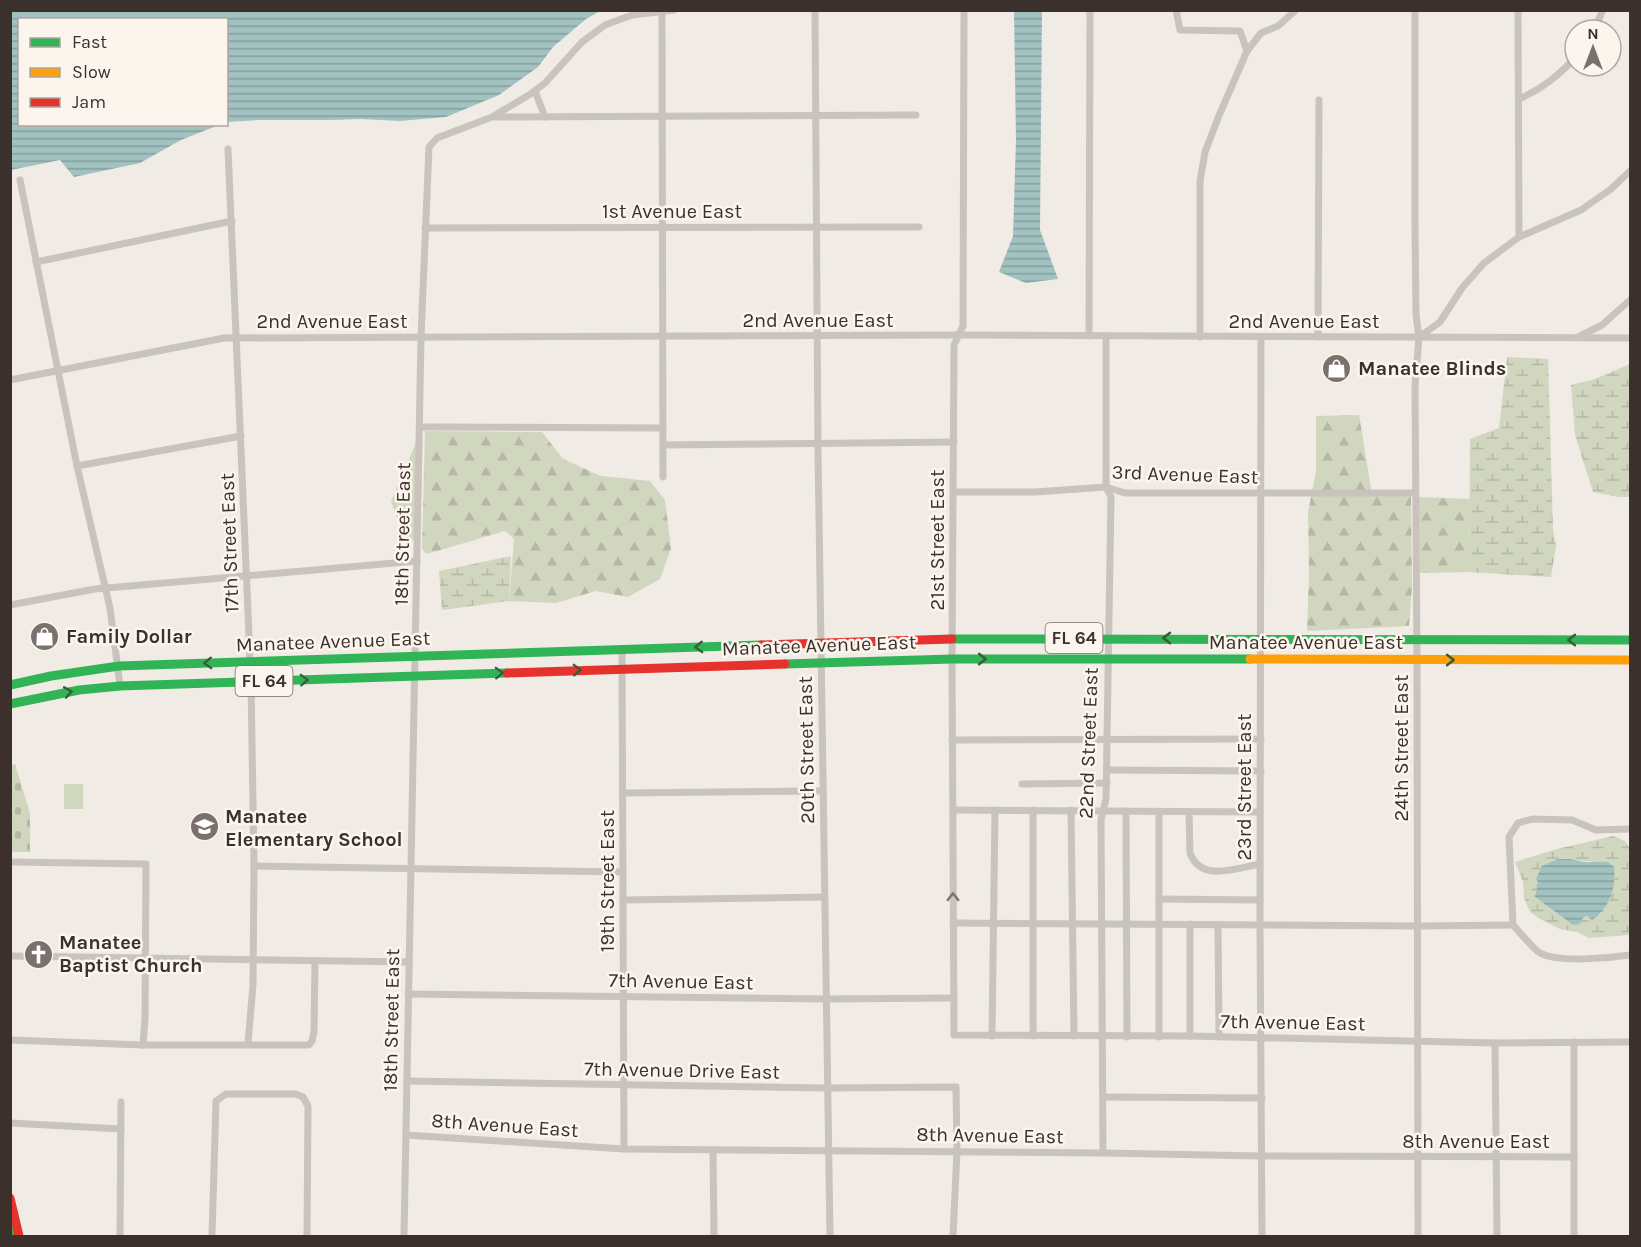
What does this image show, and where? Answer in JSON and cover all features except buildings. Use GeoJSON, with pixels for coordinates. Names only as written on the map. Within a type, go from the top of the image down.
{"type":"FeatureCollection","features":[{"type":"Feature","properties":{"kind":"main road","name":"Manatee Avenue East"},"geometry":{"type":"LineString","coordinates":[[10,685],[51,676],[119,666],[821,642],[1108,638],[1630,640]]}},
{"type":"Feature","properties":{"kind":"main road","name":"Manatee Avenue East"},"geometry":{"type":"LineString","coordinates":[[10,704],[79,690],[120,686],[821,662],[1107,658],[1630,660]]}},
{"type":"Feature","properties":{"kind":"main road"},"geometry":{"type":"LineString","coordinates":[[10,1198],[19,1236]]}},
{"type":"Feature","properties":{"kind":"main road"},"geometry":{"type":"LineString","coordinates":[[10,1224],[12,1236]]}},
{"type":"Feature","properties":{"kind":"street"},"geometry":{"type":"LineString","coordinates":[[492,117],[545,83],[582,42],[605,25],[632,15],[674,10]]}},
{"type":"Feature","properties":{"kind":"street","name":"20th Street East"},"geometry":{"type":"LineString","coordinates":[[815,10],[818,444],[830,1236]]}},
{"type":"Feature","properties":{"kind":"street","name":"21st Street East"},"geometry":{"type":"LineString","coordinates":[[954,1035],[952,659],[954,345],[963,326],[964,10]]}},
{"type":"Feature","properties":{"kind":"street"},"geometry":{"type":"LineString","coordinates":[[1089,336],[1090,10]]}},
{"type":"Feature","properties":{"kind":"street"},"geometry":{"type":"LineString","coordinates":[[1176,10],[1180,30],[1240,31],[1247,51]]}},
{"type":"Feature","properties":{"kind":"street"},"geometry":{"type":"LineString","coordinates":[[1200,337],[1200,181],[1205,152],[1247,51],[1261,33],[1278,26],[1296,10]]}},
{"type":"Feature","properties":{"kind":"street","name":"24th Street East"},"geometry":{"type":"LineString","coordinates":[[1414,10],[1414,224],[1416,315],[1419,337],[1414,386],[1418,660],[1418,1236]]}},
{"type":"Feature","properties":{"kind":"street"},"geometry":{"type":"LineString","coordinates":[[1518,10],[1519,237]]}},
{"type":"Feature","properties":{"kind":"street"},"geometry":{"type":"LineString","coordinates":[[662,11],[663,477]]}},
{"type":"Feature","properties":{"kind":"street"},"geometry":{"type":"LineString","coordinates":[[1519,99],[1538,91],[1563,70]]}},
{"type":"Feature","properties":{"kind":"street"},"geometry":{"type":"LineString","coordinates":[[535,91],[545,117]]}},
{"type":"Feature","properties":{"kind":"street"},"geometry":{"type":"LineString","coordinates":[[1318,100],[1318,337]]}},
{"type":"Feature","properties":{"kind":"street"},"geometry":{"type":"LineString","coordinates":[[492,117],[916,116]]}},
{"type":"Feature","properties":{"kind":"street","name":"18th Street East"},"geometry":{"type":"LineString","coordinates":[[404,1236],[421,337],[427,158],[430,144],[437,138],[492,117]]}},
{"type":"Feature","properties":{"kind":"street","name":"17th Street East"},"geometry":{"type":"LineString","coordinates":[[228,149],[251,682],[254,866],[253,985],[248,1043]]}},
{"type":"Feature","properties":{"kind":"street"},"geometry":{"type":"LineString","coordinates":[[1419,337],[1440,322],[1462,288],[1484,263],[1519,237],[1581,210],[1611,189],[1630,171]]}},
{"type":"Feature","properties":{"kind":"street"},"geometry":{"type":"LineString","coordinates":[[20,180],[77,466],[110,608],[120,686]]}},
{"type":"Feature","properties":{"kind":"street"},"geometry":{"type":"LineString","coordinates":[[36,262],[232,221]]}},
{"type":"Feature","properties":{"kind":"street","name":"1st Avenue East"},"geometry":{"type":"LineString","coordinates":[[425,228],[919,227]]}},
{"type":"Feature","properties":{"kind":"street"},"geometry":{"type":"LineString","coordinates":[[1578,338],[1602,325],[1630,300]]}},
{"type":"Feature","properties":{"kind":"street","name":"2nd Avenue East"},"geometry":{"type":"LineString","coordinates":[[10,380],[224,338],[959,335],[1630,338]]}},
{"type":"Feature","properties":{"kind":"street","name":"22nd Street East"},"geometry":{"type":"LineString","coordinates":[[1103,1153],[1101,820],[1107,783],[1111,497],[1106,488],[1106,337]]}},
{"type":"Feature","properties":{"kind":"street","name":"23rd Street East"},"geometry":{"type":"LineString","coordinates":[[1261,337],[1262,1236]]}},
{"type":"Feature","properties":{"kind":"street"},"geometry":{"type":"LineString","coordinates":[[421,427],[663,428]]}},
{"type":"Feature","properties":{"kind":"street"},"geometry":{"type":"LineString","coordinates":[[77,466],[241,436]]}},
{"type":"Feature","properties":{"kind":"street"},"geometry":{"type":"LineString","coordinates":[[663,445],[954,442]]}},
{"type":"Feature","properties":{"kind":"street","name":"3rd Avenue East"},"geometry":{"type":"LineString","coordinates":[[954,492],[1035,492],[1106,488],[1125,493],[1415,493]]}},
{"type":"Feature","properties":{"kind":"street"},"geometry":{"type":"LineString","coordinates":[[10,605],[104,588],[417,561]]}},
{"type":"Feature","properties":{"kind":"street","name":"19th Street East"},"geometry":{"type":"LineString","coordinates":[[622,650],[624,1149]]}},
{"type":"Feature","properties":{"kind":"street"},"geometry":{"type":"LineString","coordinates":[[952,740],[1261,739]]}},
{"type":"Feature","properties":{"kind":"street"},"geometry":{"type":"LineString","coordinates":[[1107,770],[1261,771]]}},
{"type":"Feature","properties":{"kind":"street"},"geometry":{"type":"LineString","coordinates":[[1022,784],[1107,783]]}},
{"type":"Feature","properties":{"kind":"street"},"geometry":{"type":"LineString","coordinates":[[623,793],[824,791]]}},
{"type":"Feature","properties":{"kind":"street"},"geometry":{"type":"LineString","coordinates":[[953,810],[1260,812]]}},
{"type":"Feature","properties":{"kind":"street"},"geometry":{"type":"LineString","coordinates":[[992,1036],[995,810]]}},
{"type":"Feature","properties":{"kind":"street"},"geometry":{"type":"LineString","coordinates":[[1033,1036],[1034,810]]}},
{"type":"Feature","properties":{"kind":"street"},"geometry":{"type":"LineString","coordinates":[[1071,810],[1074,1036]]}},
{"type":"Feature","properties":{"kind":"street"},"geometry":{"type":"LineString","coordinates":[[1126,811],[1127,1037]]}},
{"type":"Feature","properties":{"kind":"street"},"geometry":{"type":"LineString","coordinates":[[1158,1036],[1159,812]]}},
{"type":"Feature","properties":{"kind":"street"},"geometry":{"type":"LineString","coordinates":[[1189,812],[1190,853],[1200,868],[1222,871],[1260,864]]}},
{"type":"Feature","properties":{"kind":"street"},"geometry":{"type":"LineString","coordinates":[[1630,829],[1596,830],[1572,820],[1532,819],[1518,823],[1509,837],[1513,925],[1539,952],[1555,957],[1600,959],[1630,955]]}},
{"type":"Feature","properties":{"kind":"street"},"geometry":{"type":"LineString","coordinates":[[10,862],[146,864],[145,1018],[142,1045]]}},
{"type":"Feature","properties":{"kind":"street"},"geometry":{"type":"LineString","coordinates":[[254,866],[623,872]]}},
{"type":"Feature","properties":{"kind":"street"},"geometry":{"type":"LineString","coordinates":[[623,900],[825,897]]}},
{"type":"Feature","properties":{"kind":"street"},"geometry":{"type":"LineString","coordinates":[[1159,899],[1260,900]]}},
{"type":"Feature","properties":{"kind":"street"},"geometry":{"type":"LineString","coordinates":[[953,923],[1513,925]]}},
{"type":"Feature","properties":{"kind":"street"},"geometry":{"type":"LineString","coordinates":[[1190,924],[1190,1036]]}},
{"type":"Feature","properties":{"kind":"street"},"geometry":{"type":"LineString","coordinates":[[1218,925],[1219,1037]]}},
{"type":"Feature","properties":{"kind":"street"},"geometry":{"type":"LineString","coordinates":[[10,956],[409,962]]}},
{"type":"Feature","properties":{"kind":"street"},"geometry":{"type":"LineString","coordinates":[[10,1040],[142,1045],[248,1043],[304,1046],[311,1044],[314,1032],[315,961]]}},
{"type":"Feature","properties":{"kind":"street","name":"7th Avenue East"},"geometry":{"type":"LineString","coordinates":[[408,994],[826,999],[953,998]]}},
{"type":"Feature","properties":{"kind":"street","name":"7th Avenue East"},"geometry":{"type":"LineString","coordinates":[[954,1035],[1190,1036],[1495,1043],[1630,1042]]}},
{"type":"Feature","properties":{"kind":"street"},"geometry":{"type":"LineString","coordinates":[[1574,1042],[1574,1236]]}},
{"type":"Feature","properties":{"kind":"street"},"geometry":{"type":"LineString","coordinates":[[1495,1043],[1497,1236]]}},
{"type":"Feature","properties":{"kind":"street","name":"7th Avenue Drive East"},"geometry":{"type":"LineString","coordinates":[[407,1082],[828,1088],[956,1087],[957,1151]]}},
{"type":"Feature","properties":{"kind":"street"},"geometry":{"type":"LineString","coordinates":[[212,1236],[216,1101],[226,1094],[262,1093],[296,1094],[303,1097],[308,1106],[307,1236]]}},
{"type":"Feature","properties":{"kind":"street"},"geometry":{"type":"LineString","coordinates":[[1103,1097],[1262,1098]]}},
{"type":"Feature","properties":{"kind":"street"},"geometry":{"type":"LineString","coordinates":[[120,1236],[121,1102]]}},
{"type":"Feature","properties":{"kind":"street"},"geometry":{"type":"LineString","coordinates":[[10,1123],[121,1129]]}},
{"type":"Feature","properties":{"kind":"street","name":"8th Avenue East"},"geometry":{"type":"LineString","coordinates":[[406,1135],[624,1149],[1574,1157]]}},
{"type":"Feature","properties":{"kind":"street"},"geometry":{"type":"LineString","coordinates":[[713,1150],[714,1236]]}},
{"type":"Feature","properties":{"kind":"street"},"geometry":{"type":"LineString","coordinates":[[953,1236],[957,1151]]}},
{"type":"Feature","properties":{"kind":"green space"},"geometry":{"type":"Polygon","coordinates":[[[1507,357],[1548,359],[1553,529],[1556,546],[1551,577],[1469,572],[1470,439],[1499,428],[1507,357]]]}},
{"type":"Feature","properties":{"kind":"green space"},"geometry":{"type":"Polygon","coordinates":[[[1630,364],[1630,497],[1619,497],[1593,492],[1575,435],[1571,385],[1595,379],[1630,364]]]}},
{"type":"Feature","properties":{"kind":"green space"},"geometry":{"type":"Polygon","coordinates":[[[1359,415],[1372,494],[1411,496],[1412,587],[1409,626],[1307,631],[1308,512],[1316,472],[1316,416],[1359,415]]]}},
{"type":"Feature","properties":{"kind":"green space"},"geometry":{"type":"Polygon","coordinates":[[[425,431],[542,432],[563,459],[601,476],[650,481],[665,500],[671,548],[660,579],[628,597],[596,591],[556,603],[509,601],[514,539],[505,531],[427,554],[422,549],[425,431]]]}},
{"type":"Feature","properties":{"kind":"green space"},"geometry":{"type":"Polygon","coordinates":[[[416,443],[414,541],[401,529],[391,501],[416,443]]]}},
{"type":"Feature","properties":{"kind":"green space"},"geometry":{"type":"Polygon","coordinates":[[[1419,497],[1470,499],[1469,572],[1420,573],[1419,497]]]}},
{"type":"Feature","properties":{"kind":"green space"},"geometry":{"type":"Polygon","coordinates":[[[511,556],[509,601],[442,610],[439,571],[511,556]]]}},
{"type":"Feature","properties":{"kind":"green space"},"geometry":{"type":"Polygon","coordinates":[[[15,764],[30,813],[30,852],[11,852],[11,765],[15,764]]]}},
{"type":"Feature","properties":{"kind":"green space"},"geometry":{"type":"Polygon","coordinates":[[[64,784],[83,784],[83,809],[64,809],[64,784]]]}},
{"type":"Feature","properties":{"kind":"green space"},"geometry":{"type":"Polygon","coordinates":[[[1613,836],[1625,841],[1630,849],[1630,932],[1628,935],[1589,938],[1577,932],[1560,929],[1530,912],[1524,898],[1523,882],[1515,862],[1613,836]],[[1571,859],[1541,869],[1538,890],[1535,893],[1535,897],[1573,925],[1588,916],[1598,916],[1610,899],[1591,861],[1576,862],[1571,859]]]}},
{"type":"Feature","properties":{"kind":"water"},"geometry":{"type":"Polygon","coordinates":[[[11,10],[600,10],[553,47],[538,67],[499,95],[446,117],[400,121],[360,119],[228,122],[228,18],[18,18],[18,126],[216,126],[181,140],[140,163],[74,177],[60,160],[11,170],[11,10]]]}},
{"type":"Feature","properties":{"kind":"water"},"geometry":{"type":"Polygon","coordinates":[[[1014,11],[1042,11],[1040,230],[1058,279],[1026,283],[999,272],[1013,236],[1016,139],[1014,11]]]}},
{"type":"Feature","properties":{"kind":"water"},"geometry":{"type":"Polygon","coordinates":[[[1558,859],[1608,862],[1614,867],[1613,890],[1603,910],[1592,920],[1587,916],[1580,924],[1573,925],[1535,897],[1538,886],[1536,879],[1542,866],[1558,859]]]}},
{"type":"Feature","properties":{"kind":"traffic: fast"},"geometry":{"type":"LineString","coordinates":[[952,639],[1630,640]]}},
{"type":"Feature","properties":{"kind":"traffic: fast"},"geometry":{"type":"LineString","coordinates":[[10,685],[51,676],[119,666],[761,645]]}},
{"type":"Feature","properties":{"kind":"traffic: fast"},"geometry":{"type":"LineString","coordinates":[[785,664],[952,659],[1250,659]]}},
{"type":"Feature","properties":{"kind":"traffic: fast"},"geometry":{"type":"LineString","coordinates":[[10,704],[79,690],[120,686],[507,673]]}},
{"type":"Feature","properties":{"kind":"traffic: fast"},"geometry":{"type":"LineString","coordinates":[[10,1224],[12,1236]]}},
{"type":"Feature","properties":{"kind":"traffic: slow"},"geometry":{"type":"LineString","coordinates":[[1250,659],[1630,660]]}},
{"type":"Feature","properties":{"kind":"traffic: jam"},"geometry":{"type":"LineString","coordinates":[[761,645],[952,639]]}},
{"type":"Feature","properties":{"kind":"traffic: jam"},"geometry":{"type":"LineString","coordinates":[[507,673],[785,664]]}},
{"type":"Feature","properties":{"kind":"traffic: jam"},"geometry":{"type":"LineString","coordinates":[[10,1198],[19,1236]]}},
{"type":"Feature","properties":{"kind":"place","name":"Manatee Blinds"},"geometry":{"type":"Point","coordinates":[1337,368]}},
{"type":"Feature","properties":{"kind":"place","name":"Family Dollar"},"geometry":{"type":"Point","coordinates":[45,636]}},
{"type":"Feature","properties":{"kind":"place","name":"Manatee Elementary School"},"geometry":{"type":"Point","coordinates":[204,827]}},
{"type":"Feature","properties":{"kind":"place","name":"Manatee Baptist Church"},"geometry":{"type":"Point","coordinates":[38,954]}}]}
